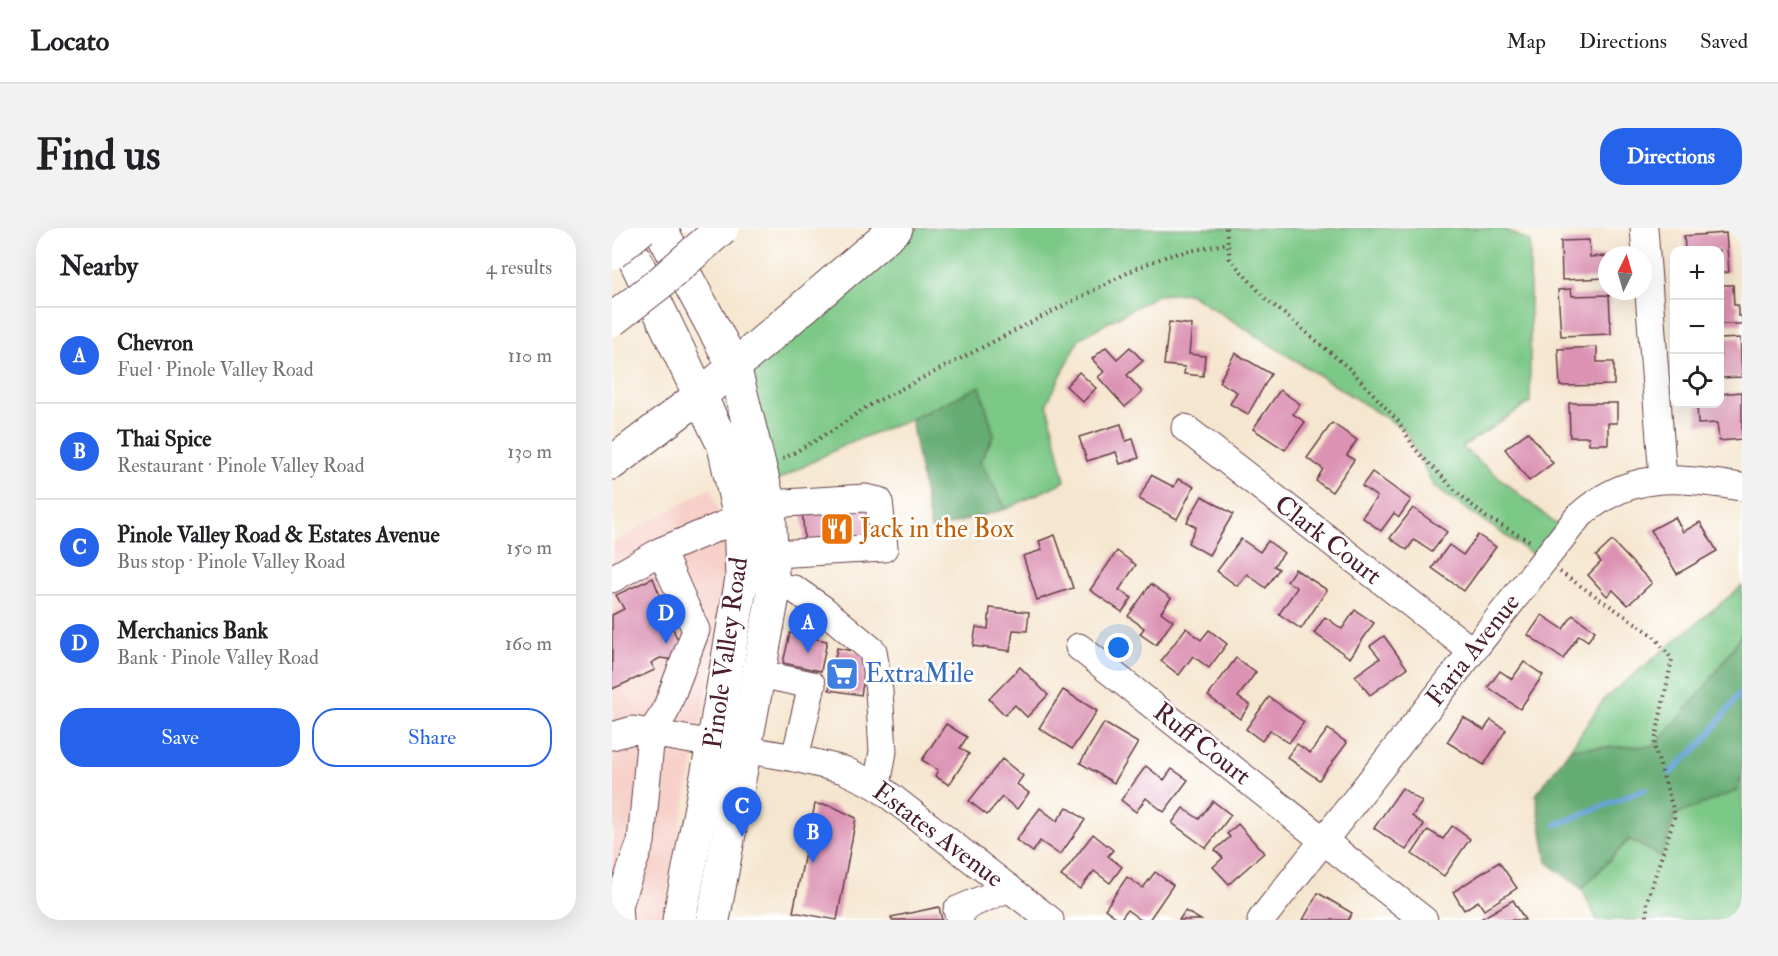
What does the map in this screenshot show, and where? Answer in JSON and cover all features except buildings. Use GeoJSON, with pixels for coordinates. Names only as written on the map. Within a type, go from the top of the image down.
{"type":"FeatureCollection","features":[{"type":"Feature","properties":{"kind":"main road","name":"Pinole Valley Road"},"geometry":{"type":"LineString","coordinates":[[620,228],[724,446],[740,518],[742,578],[679,920]]}},
{"type":"Feature","properties":{"kind":"main road"},"geometry":{"type":"LineString","coordinates":[[612,253],[642,228]]}},
{"type":"Feature","properties":{"kind":"main road","name":"Pinole Valley Road"},"geometry":{"type":"LineString","coordinates":[[660,228],[734,366],[769,504],[773,554],[773,586],[759,674],[713,920]]}},
{"type":"Feature","properties":{"kind":"main road"},"geometry":{"type":"LineString","coordinates":[[612,320],[722,228]]}},
{"type":"Feature","properties":{"kind":"main road"},"geometry":{"type":"LineString","coordinates":[[612,463],[701,395],[896,228]]}},
{"type":"Feature","properties":{"kind":"street"},"geometry":{"type":"LineString","coordinates":[[1644,228],[1663,478]]}},
{"type":"Feature","properties":{"kind":"street","name":"Clark Court"},"geometry":{"type":"LineString","coordinates":[[1185,428],[1472,651]]}},
{"type":"Feature","properties":{"kind":"street","name":"Faria Avenue"},"geometry":{"type":"LineString","coordinates":[[1261,920],[1564,531],[1591,505],[1628,486],[1663,478],[1742,487]]}},
{"type":"Feature","properties":{"kind":"street"},"geometry":{"type":"LineString","coordinates":[[769,504],[865,498],[879,501],[884,548],[773,554]]}},
{"type":"Feature","properties":{"kind":"street"},"geometry":{"type":"LineString","coordinates":[[612,579],[661,551],[740,518]]}},
{"type":"Feature","properties":{"kind":"street"},"geometry":{"type":"LineString","coordinates":[[619,920],[618,905],[641,842],[651,733],[665,712],[696,630],[661,551]]}},
{"type":"Feature","properties":{"kind":"street"},"geometry":{"type":"LineString","coordinates":[[773,586],[794,589],[823,609],[873,651],[879,691],[883,751],[877,786]]}},
{"type":"Feature","properties":{"kind":"street","name":"Ruff Court"},"geometry":{"type":"LineString","coordinates":[[1079,647],[1424,920]]}},
{"type":"Feature","properties":{"kind":"street"},"geometry":{"type":"LineString","coordinates":[[759,674],[812,685],[795,758]]}},
{"type":"Feature","properties":{"kind":"street","name":"Estates Avenue"},"geometry":{"type":"LineString","coordinates":[[612,736],[633,730],[795,758],[844,770],[877,786],[1050,920]]}},
{"type":"Feature","properties":{"kind":"street"},"geometry":{"type":"LineString","coordinates":[[960,920],[957,910],[1009,888]]}},
{"type":"Feature","properties":{"kind":"path"},"geometry":{"type":"LineString","coordinates":[[1226,228],[1230,259],[1246,278],[1264,297],[1351,370],[1398,421],[1415,449],[1434,470],[1486,516],[1546,556],[1653,635],[1672,659],[1654,746],[1675,815],[1647,901],[1647,920]]}},
{"type":"Feature","properties":{"kind":"path"},"geometry":{"type":"LineString","coordinates":[[762,471],[832,431],[868,406],[1102,285],[1170,255],[1229,243]]}},
{"type":"Feature","properties":{"kind":"shaded area"},"geometry":{"type":"Polygon","coordinates":[[[712,487],[726,545],[727,589],[673,863],[664,920],[612,920],[612,543],[712,487]]]}},
{"type":"Feature","properties":{"kind":"green space"},"geometry":{"type":"Polygon","coordinates":[[[896,228],[1501,228],[1530,242],[1530,402],[1462,447],[1564,531],[1543,561],[1434,487],[1405,430],[1189,293],[1157,295],[1080,338],[1047,403],[1065,481],[1006,509],[980,461],[994,435],[980,387],[911,419],[846,444],[765,487],[734,366],[896,228]]]}},
{"type":"Feature","properties":{"kind":"green space"},"geometry":{"type":"Polygon","coordinates":[[[980,386],[994,435],[980,461],[1006,509],[931,530],[911,419],[980,386]]]}},
{"type":"Feature","properties":{"kind":"green space"},"geometry":{"type":"Polygon","coordinates":[[[1742,586],[1742,632],[1737,644],[1717,675],[1654,746],[1571,748],[1604,699],[1742,586]]]}},
{"type":"Feature","properties":{"kind":"green space"},"geometry":{"type":"Polygon","coordinates":[[[1742,633],[1742,775],[1736,791],[1675,815],[1661,857],[1629,839],[1582,889],[1547,862],[1536,795],[1571,748],[1654,746],[1701,692],[1742,633]]]}},
{"type":"Feature","properties":{"kind":"green space"},"geometry":{"type":"Polygon","coordinates":[[[1742,775],[1742,920],[1597,920],[1582,889],[1630,839],[1661,857],[1675,815],[1736,791],[1742,775]]]}},
{"type":"Feature","properties":{"kind":"waterway"},"geometry":{"type":"LineString","coordinates":[[1670,773],[1704,741],[1742,691]]}},
{"type":"Feature","properties":{"kind":"waterway"},"geometry":{"type":"LineString","coordinates":[[1556,825],[1645,789]]}},
{"type":"Feature","properties":{"kind":"place","name":"Jack in the Box"},"geometry":{"type":"Point","coordinates":[837,529]}},
{"type":"Feature","properties":{"kind":"place","name":"Merchanics Bank"},"geometry":{"type":"Point","coordinates":[666,644]}},
{"type":"Feature","properties":{"kind":"place","name":"Chevron"},"geometry":{"type":"Point","coordinates":[808,653]}},
{"type":"Feature","properties":{"kind":"place","name":"ExtraMile"},"geometry":{"type":"Point","coordinates":[842,674]}},
{"type":"Feature","properties":{"kind":"place","name":"Pinole Valley Road & Estates Avenue"},"geometry":{"type":"Point","coordinates":[742,837]}},
{"type":"Feature","properties":{"kind":"place","name":"Thai Spice"},"geometry":{"type":"Point","coordinates":[813,863]}}]}
